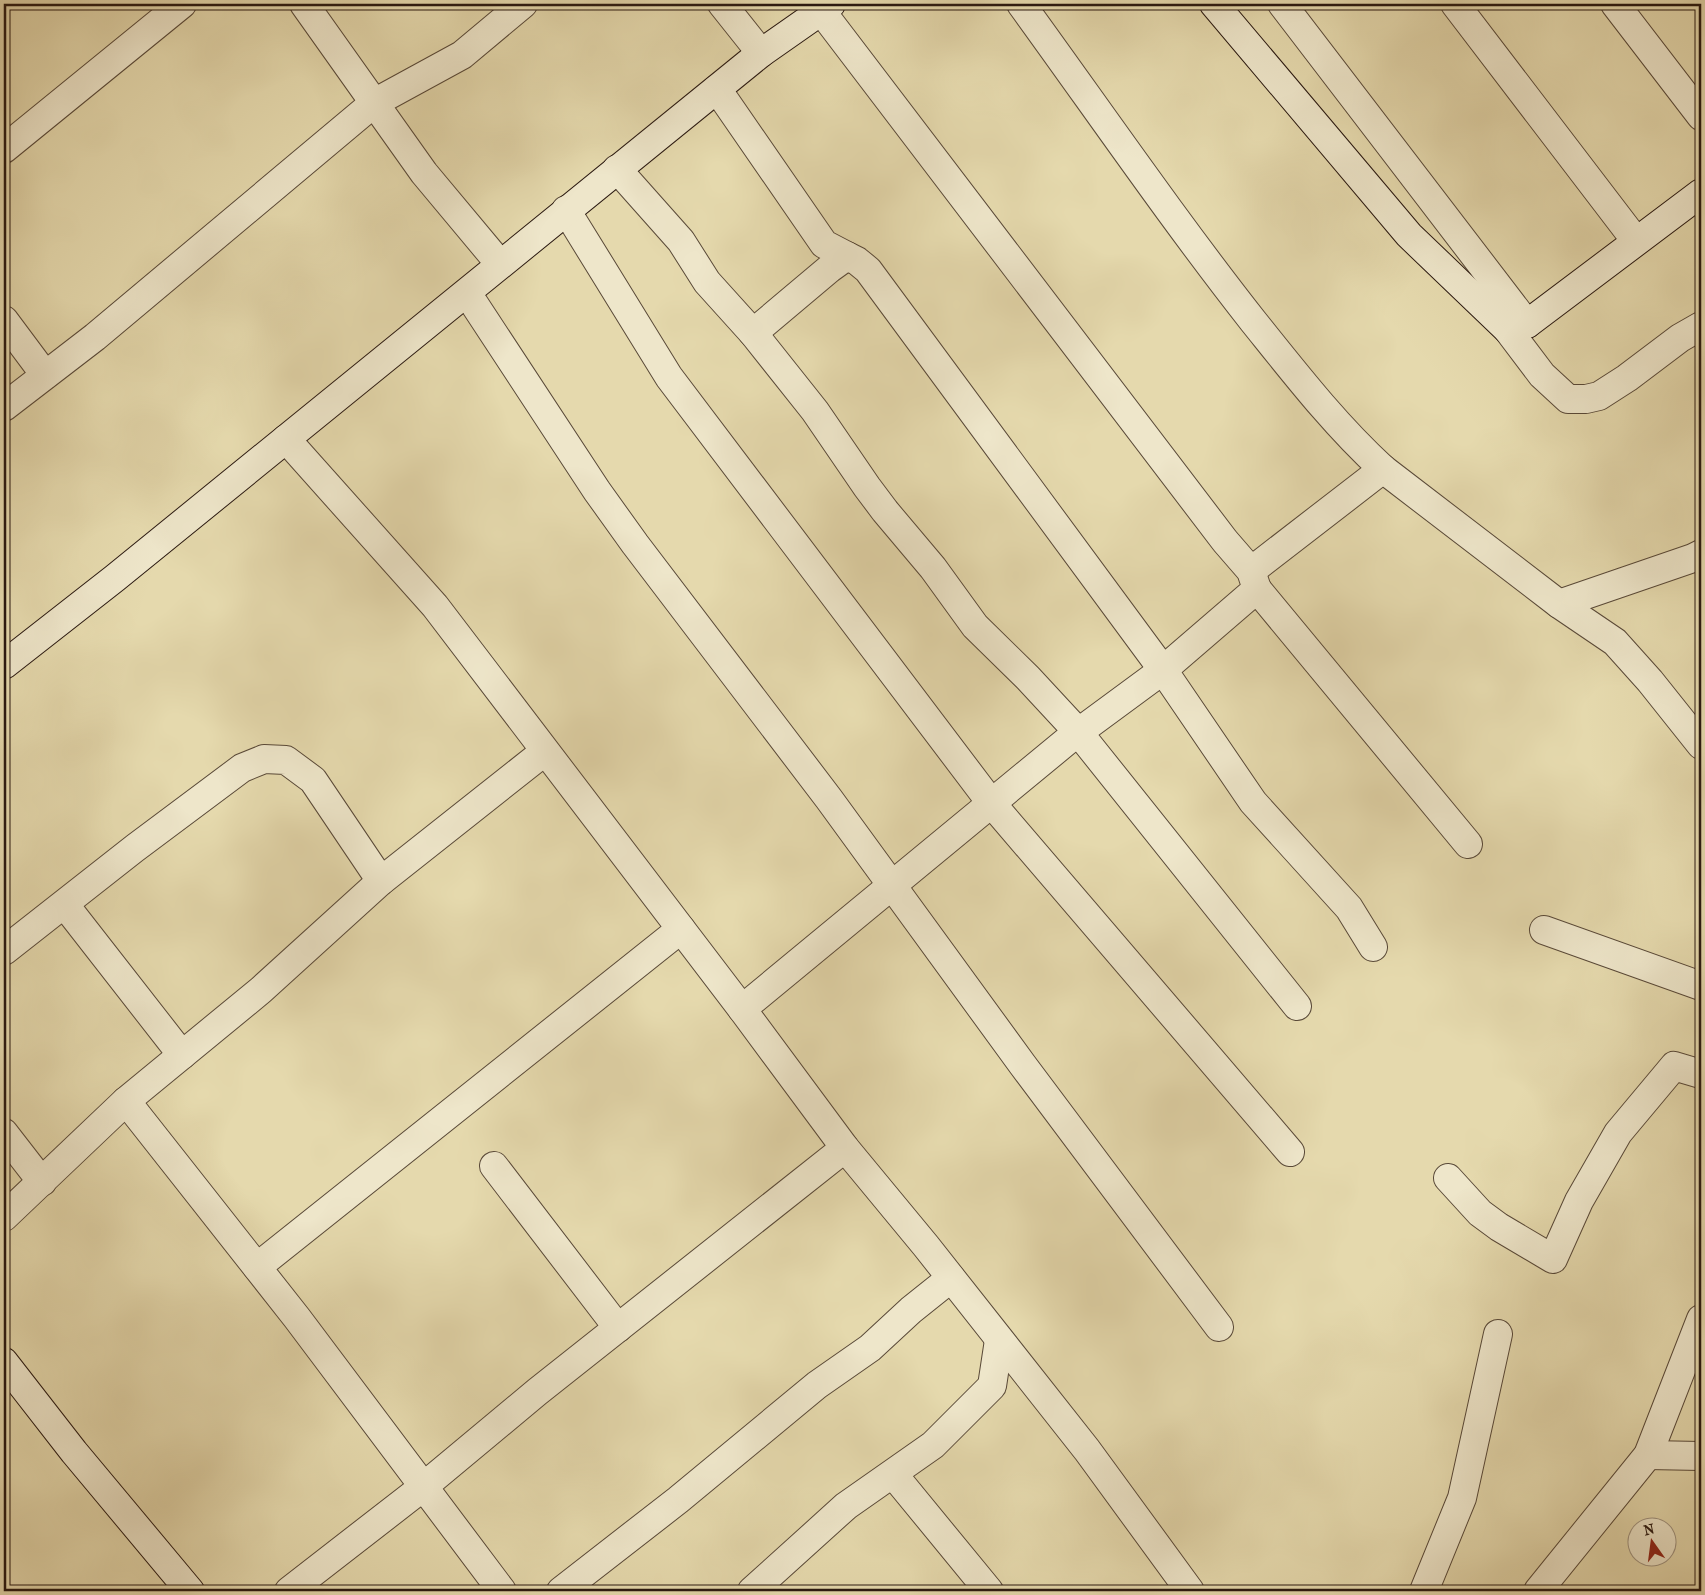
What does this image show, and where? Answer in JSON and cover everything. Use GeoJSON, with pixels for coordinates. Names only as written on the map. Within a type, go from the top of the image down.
{"type":"FeatureCollection","features":[{"type":"Feature","properties":{"kind":"street"},"geometry":{"type":"LineString","coordinates":[[4,149],[182,4]]}},
{"type":"Feature","properties":{"kind":"street"},"geometry":{"type":"LineString","coordinates":[[304,4],[424,173],[500,264]]}},
{"type":"Feature","properties":{"kind":"street"},"geometry":{"type":"LineString","coordinates":[[4,407],[95,338],[374,103],[462,55],[523,4]]}},
{"type":"Feature","properties":{"kind":"street"},"geometry":{"type":"LineString","coordinates":[[722,4],[761,53]]}},
{"type":"Feature","properties":{"kind":"street"},"geometry":{"type":"LineString","coordinates":[[1021,4],[1160,200],[1313,396],[1362,450],[1383,469],[1559,604],[1615,642],[1650,681],[1701,745]]}},
{"type":"Feature","properties":{"kind":"street"},"geometry":{"type":"LineString","coordinates":[[1214,4],[1409,234],[1518,327]]}},
{"type":"Feature","properties":{"kind":"street"},"geometry":{"type":"LineString","coordinates":[[1282,4],[1518,327],[1542,375],[1568,399],[1586,399],[1599,396],[1628,378],[1680,338],[1701,326]]}},
{"type":"Feature","properties":{"kind":"street"},"geometry":{"type":"LineString","coordinates":[[1455,4],[1636,242]]}},
{"type":"Feature","properties":{"kind":"street"},"geometry":{"type":"LineString","coordinates":[[1615,4],[1701,116]]}},
{"type":"Feature","properties":{"kind":"street"},"geometry":{"type":"LineString","coordinates":[[4,666],[761,53],[826,8],[1254,580],[1468,844]]}},
{"type":"Feature","properties":{"kind":"street"},"geometry":{"type":"LineString","coordinates":[[717,89],[824,244],[857,261],[868,270],[1163,670],[1253,802],[1349,908],[1373,947]]}},
{"type":"Feature","properties":{"kind":"street"},"geometry":{"type":"LineString","coordinates":[[617,169],[681,241],[708,282],[753,333],[815,411],[867,487],[933,568],[975,626],[1028,678],[1079,734],[1297,1006]]}},
{"type":"Feature","properties":{"kind":"street"},"geometry":{"type":"LineString","coordinates":[[1518,327],[1701,193]]}},
{"type":"Feature","properties":{"kind":"street"},"geometry":{"type":"LineString","coordinates":[[566,210],[669,376],[992,804],[1290,1152]]}},
{"type":"Feature","properties":{"kind":"street"},"geometry":{"type":"LineString","coordinates":[[753,333],[847,256]]}},
{"type":"Feature","properties":{"kind":"street"},"geometry":{"type":"LineString","coordinates":[[467,293],[619,522],[829,799],[1028,1072],[1219,1327]]}},
{"type":"Feature","properties":{"kind":"street"},"geometry":{"type":"LineString","coordinates":[[4,320],[45,376]]}},
{"type":"Feature","properties":{"kind":"street"},"geometry":{"type":"LineString","coordinates":[[286,439],[435,606],[544,752],[742,1009],[845,1148],[1087,1450],[1190,1591]]}},
{"type":"Feature","properties":{"kind":"street"},"geometry":{"type":"LineString","coordinates":[[742,1009],[1068,740],[1079,734],[1163,670],[1254,580],[1383,469]]}},
{"type":"Feature","properties":{"kind":"street"},"geometry":{"type":"LineString","coordinates":[[1559,604],[1701,554]]}},
{"type":"Feature","properties":{"kind":"street"},"geometry":{"type":"LineString","coordinates":[[4,1217],[126,1101],[261,990],[381,881],[544,752]]}},
{"type":"Feature","properties":{"kind":"street"},"geometry":{"type":"LineString","coordinates":[[4,951],[135,848],[242,768],[264,759],[286,760],[313,780],[381,881]]}},
{"type":"Feature","properties":{"kind":"street"},"geometry":{"type":"LineString","coordinates":[[64,905],[182,1055]]}},
{"type":"Feature","properties":{"kind":"street"},"geometry":{"type":"LineString","coordinates":[[257,1267],[680,929]]}},
{"type":"Feature","properties":{"kind":"street"},"geometry":{"type":"LineString","coordinates":[[1544,930],[1701,986]]}},
{"type":"Feature","properties":{"kind":"street"},"geometry":{"type":"LineString","coordinates":[[1448,1178],[1480,1213],[1499,1228],[1553,1259],[1579,1201],[1618,1133],[1674,1066],[1701,1074]]}},
{"type":"Feature","properties":{"kind":"street"},"geometry":{"type":"LineString","coordinates":[[126,1101],[297,1318],[502,1591]]}},
{"type":"Feature","properties":{"kind":"street"},"geometry":{"type":"LineString","coordinates":[[4,1133],[42,1182]]}},
{"type":"Feature","properties":{"kind":"street"},"geometry":{"type":"LineString","coordinates":[[289,1591],[423,1487],[618,1328],[845,1148]]}},
{"type":"Feature","properties":{"kind":"street"},"geometry":{"type":"LineString","coordinates":[[494,1166],[618,1328]]}},
{"type":"Feature","properties":{"kind":"street"},"geometry":{"type":"LineString","coordinates":[[561,1591],[678,1500],[817,1385],[870,1348],[911,1310],[951,1278]]}},
{"type":"Feature","properties":{"kind":"street"},"geometry":{"type":"LineString","coordinates":[[1538,1591],[1648,1455],[1701,1319]]}},
{"type":"Feature","properties":{"kind":"street"},"geometry":{"type":"LineString","coordinates":[[1424,1591],[1462,1498],[1498,1334]]}},
{"type":"Feature","properties":{"kind":"street"},"geometry":{"type":"LineString","coordinates":[[752,1591],[846,1506],[933,1445],[992,1386],[999,1340]]}},
{"type":"Feature","properties":{"kind":"street"},"geometry":{"type":"LineString","coordinates":[[4,1362],[74,1452],[190,1591]]}},
{"type":"Feature","properties":{"kind":"street"},"geometry":{"type":"LineString","coordinates":[[1648,1455],[1701,1456]]}},
{"type":"Feature","properties":{"kind":"street"},"geometry":{"type":"LineString","coordinates":[[892,1474],[989,1591]]}}]}
